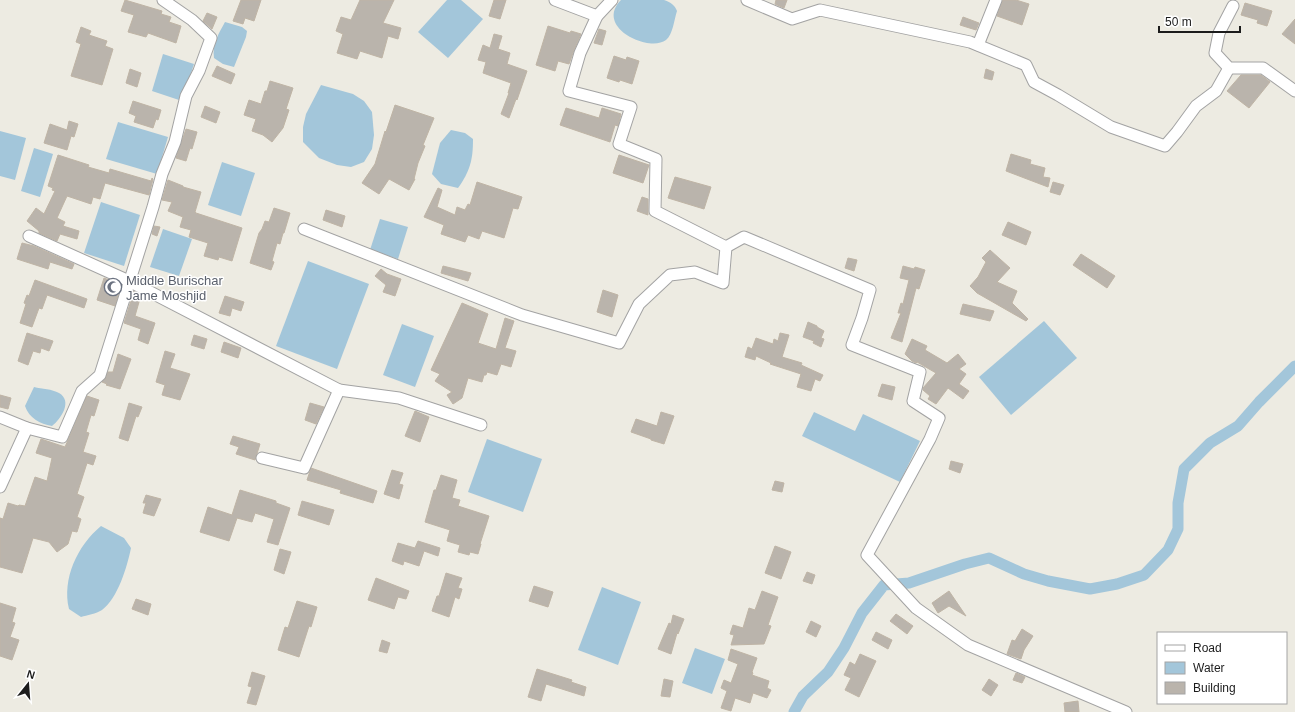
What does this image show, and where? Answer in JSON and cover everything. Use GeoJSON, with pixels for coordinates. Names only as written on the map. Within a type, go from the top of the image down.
{"type":"FeatureCollection","features":[{"type":"Feature","properties":{"kind":"street"},"geometry":{"type":"LineString","coordinates":[[0,417],[26,428],[62,437],[82,392],[100,375],[162,174],[175,142],[186,96],[199,71],[211,38],[192,20],[163,0]]}},
{"type":"Feature","properties":{"kind":"street"},"geometry":{"type":"LineString","coordinates":[[555,0],[597,16]]}},
{"type":"Feature","properties":{"kind":"street"},"geometry":{"type":"LineString","coordinates":[[612,0],[597,16],[580,52],[569,91],[630,107],[619,144],[656,159],[655,211],[726,247]]}},
{"type":"Feature","properties":{"kind":"street"},"geometry":{"type":"LineString","coordinates":[[747,0],[792,19],[820,10],[930,32],[970,42],[1026,65],[1034,82],[1111,127],[1165,146],[1196,106],[1216,91],[1229,68]]}},
{"type":"Feature","properties":{"kind":"street"},"geometry":{"type":"LineString","coordinates":[[978,45],[996,0]]}},
{"type":"Feature","properties":{"kind":"street"},"geometry":{"type":"LineString","coordinates":[[1232,6],[1219,33],[1215,53],[1229,68],[1263,68],[1295,91]]}},
{"type":"Feature","properties":{"kind":"street"},"geometry":{"type":"LineString","coordinates":[[304,229],[522,315],[618,343],[639,304],[670,275],[695,272],[723,283],[726,247]]}},
{"type":"Feature","properties":{"kind":"street"},"geometry":{"type":"LineString","coordinates":[[29,236],[129,281],[338,390],[399,398],[481,425]]}},
{"type":"Feature","properties":{"kind":"street"},"geometry":{"type":"LineString","coordinates":[[726,247],[744,237],[870,290],[852,345],[920,372],[913,401],[939,418],[919,460],[867,555],[916,608],[968,645],[1126,712]]}},
{"type":"Feature","properties":{"kind":"street"},"geometry":{"type":"LineString","coordinates":[[262,458],[304,468],[338,390]]}},
{"type":"Feature","properties":{"kind":"street"},"geometry":{"type":"LineString","coordinates":[[0,487],[26,428]]}},
{"type":"Feature","properties":{"kind":"water"},"geometry":{"type":"Polygon","coordinates":[[[447,0],[461,0],[483,19],[448,58],[418,32],[447,0]]]}},
{"type":"Feature","properties":{"kind":"water"},"geometry":{"type":"Polygon","coordinates":[[[621,0],[664,0],[672,4],[677,11],[672,31],[666,40],[658,43],[648,43],[627,35],[619,28],[614,19],[614,10],[621,0]]]}},
{"type":"Feature","properties":{"kind":"water"},"geometry":{"type":"Polygon","coordinates":[[[225,22],[242,27],[247,31],[234,67],[223,64],[214,58],[215,43],[225,22]]]}},
{"type":"Feature","properties":{"kind":"water"},"geometry":{"type":"Polygon","coordinates":[[[163,54],[194,64],[182,101],[152,91],[163,54]]]}},
{"type":"Feature","properties":{"kind":"water"},"geometry":{"type":"Polygon","coordinates":[[[321,85],[353,94],[364,101],[372,112],[374,135],[372,149],[364,162],[351,167],[337,165],[319,158],[303,142],[303,127],[306,114],[321,85]]]}},
{"type":"Feature","properties":{"kind":"water"},"geometry":{"type":"Polygon","coordinates":[[[118,122],[168,137],[157,174],[106,159],[118,122]]]}},
{"type":"Feature","properties":{"kind":"water"},"geometry":{"type":"Polygon","coordinates":[[[451,130],[465,133],[473,139],[470,165],[458,188],[441,184],[432,174],[440,143],[451,130]]]}},
{"type":"Feature","properties":{"kind":"water"},"geometry":{"type":"Polygon","coordinates":[[[0,131],[26,138],[15,180],[0,176],[0,131]]]}},
{"type":"Feature","properties":{"kind":"water"},"geometry":{"type":"Polygon","coordinates":[[[34,148],[53,154],[40,197],[21,191],[34,148]]]}},
{"type":"Feature","properties":{"kind":"water"},"geometry":{"type":"Polygon","coordinates":[[[222,162],[255,173],[241,216],[208,205],[222,162]]]}},
{"type":"Feature","properties":{"kind":"water"},"geometry":{"type":"Polygon","coordinates":[[[101,202],[140,215],[124,266],[84,253],[101,202]]]}},
{"type":"Feature","properties":{"kind":"water"},"geometry":{"type":"Polygon","coordinates":[[[380,219],[408,227],[398,259],[370,250],[380,219]]]}},
{"type":"Feature","properties":{"kind":"water"},"geometry":{"type":"Polygon","coordinates":[[[163,229],[192,239],[179,276],[150,267],[163,229]]]}},
{"type":"Feature","properties":{"kind":"water"},"geometry":{"type":"Polygon","coordinates":[[[308,261],[369,284],[337,369],[276,346],[308,261]]]}},
{"type":"Feature","properties":{"kind":"water"},"geometry":{"type":"Polygon","coordinates":[[[1044,321],[1077,358],[1011,415],[979,377],[1044,321]]]}},
{"type":"Feature","properties":{"kind":"water"},"geometry":{"type":"Polygon","coordinates":[[[402,324],[434,336],[415,387],[383,375],[402,324]]]}},
{"type":"Feature","properties":{"kind":"water"},"geometry":{"type":"Polygon","coordinates":[[[34,387],[50,390],[63,396],[65,401],[64,410],[59,419],[52,426],[43,424],[36,420],[29,414],[25,406],[34,387]]]}},
{"type":"Feature","properties":{"kind":"water"},"geometry":{"type":"Polygon","coordinates":[[[814,412],[855,431],[863,414],[920,441],[900,482],[802,436],[814,412]]]}},
{"type":"Feature","properties":{"kind":"water"},"geometry":{"type":"Polygon","coordinates":[[[487,439],[542,459],[523,512],[468,492],[487,439]]]}},
{"type":"Feature","properties":{"kind":"water"},"geometry":{"type":"Polygon","coordinates":[[[101,526],[124,538],[131,548],[121,582],[108,605],[102,610],[81,617],[69,609],[67,598],[70,575],[78,553],[92,534],[101,526]]]}},
{"type":"Feature","properties":{"kind":"water"},"geometry":{"type":"Polygon","coordinates":[[[602,587],[641,602],[618,665],[578,650],[602,587]]]}},
{"type":"Feature","properties":{"kind":"water"},"geometry":{"type":"Polygon","coordinates":[[[695,648],[725,659],[712,694],[682,683],[695,648]]]}},
{"type":"Feature","properties":{"kind":"building"},"geometry":{"type":"Polygon","coordinates":[[[125,0],[162,11],[161,14],[171,17],[169,22],[181,26],[176,43],[148,33],[146,37],[128,32],[134,15],[121,11],[125,0]]]}},
{"type":"Feature","properties":{"kind":"building"},"geometry":{"type":"Polygon","coordinates":[[[241,0],[261,0],[254,21],[245,18],[243,24],[233,21],[241,0]]]}},
{"type":"Feature","properties":{"kind":"building"},"geometry":{"type":"Polygon","coordinates":[[[360,0],[394,0],[383,23],[401,28],[398,39],[388,36],[382,58],[360,51],[357,59],[337,53],[343,34],[336,31],[341,17],[351,20],[360,0]]]}},
{"type":"Feature","properties":{"kind":"building"},"geometry":{"type":"Polygon","coordinates":[[[494,0],[506,0],[500,19],[489,16],[494,0]]]}},
{"type":"Feature","properties":{"kind":"building"},"geometry":{"type":"Polygon","coordinates":[[[776,0],[787,0],[784,8],[775,4],[776,0]]]}},
{"type":"Feature","properties":{"kind":"building"},"geometry":{"type":"Polygon","coordinates":[[[1003,0],[1016,0],[1029,4],[1022,25],[997,16],[1003,0]]]}},
{"type":"Feature","properties":{"kind":"building"},"geometry":{"type":"Polygon","coordinates":[[[1245,3],[1272,11],[1267,26],[1257,23],[1258,20],[1241,15],[1245,3]]]}},
{"type":"Feature","properties":{"kind":"building"},"geometry":{"type":"Polygon","coordinates":[[[207,13],[217,17],[212,29],[203,21],[207,13]]]}},
{"type":"Feature","properties":{"kind":"building"},"geometry":{"type":"Polygon","coordinates":[[[963,17],[979,23],[976,30],[960,25],[963,17]]]}},
{"type":"Feature","properties":{"kind":"building"},"geometry":{"type":"Polygon","coordinates":[[[1295,19],[1295,44],[1282,34],[1295,19]]]}},
{"type":"Feature","properties":{"kind":"building"},"geometry":{"type":"Polygon","coordinates":[[[548,26],[570,33],[571,31],[581,34],[569,64],[558,61],[555,71],[536,65],[548,26]]]}},
{"type":"Feature","properties":{"kind":"building"},"geometry":{"type":"Polygon","coordinates":[[[81,27],[91,31],[89,35],[107,41],[105,46],[113,49],[102,85],[71,76],[81,44],[76,42],[81,27]]]}},
{"type":"Feature","properties":{"kind":"building"},"geometry":{"type":"Polygon","coordinates":[[[599,29],[606,31],[602,45],[594,43],[599,29]]]}},
{"type":"Feature","properties":{"kind":"building"},"geometry":{"type":"Polygon","coordinates":[[[494,34],[502,36],[498,49],[510,53],[507,64],[527,71],[509,118],[501,114],[511,83],[483,73],[486,62],[478,60],[483,45],[490,48],[494,34]]]}},
{"type":"Feature","properties":{"kind":"building"},"geometry":{"type":"Polygon","coordinates":[[[614,56],[626,60],[627,57],[639,61],[632,84],[607,78],[614,56]]]}},
{"type":"Feature","properties":{"kind":"building"},"geometry":{"type":"Polygon","coordinates":[[[217,66],[235,74],[231,84],[212,76],[217,66]]]}},
{"type":"Feature","properties":{"kind":"building"},"geometry":{"type":"Polygon","coordinates":[[[130,69],[141,73],[137,87],[126,83],[130,69]]]}},
{"type":"Feature","properties":{"kind":"building"},"geometry":{"type":"Polygon","coordinates":[[[986,69],[994,72],[992,80],[984,78],[986,69]]]}},
{"type":"Feature","properties":{"kind":"building"},"geometry":{"type":"Polygon","coordinates":[[[1241,75],[1261,75],[1270,82],[1249,108],[1227,91],[1241,75]]]}},
{"type":"Feature","properties":{"kind":"building"},"geometry":{"type":"Polygon","coordinates":[[[270,81],[293,88],[286,109],[289,110],[283,128],[272,142],[263,135],[252,131],[256,119],[244,115],[249,100],[261,104],[270,81]]]}},
{"type":"Feature","properties":{"kind":"building"},"geometry":{"type":"Polygon","coordinates":[[[133,101],[161,110],[158,120],[156,119],[153,128],[134,122],[136,116],[129,113],[133,101]]]}},
{"type":"Feature","properties":{"kind":"building"},"geometry":{"type":"Polygon","coordinates":[[[395,105],[434,118],[423,145],[425,146],[418,163],[415,179],[409,190],[389,179],[379,194],[362,183],[375,164],[395,105]]]}},
{"type":"Feature","properties":{"kind":"building"},"geometry":{"type":"Polygon","coordinates":[[[205,106],[220,112],[216,123],[201,117],[205,106]]]}},
{"type":"Feature","properties":{"kind":"building"},"geometry":{"type":"Polygon","coordinates":[[[566,108],[599,118],[602,108],[621,114],[618,126],[615,125],[610,142],[560,125],[566,108]]]}},
{"type":"Feature","properties":{"kind":"building"},"geometry":{"type":"Polygon","coordinates":[[[69,121],[78,124],[74,137],[71,136],[67,150],[44,143],[50,124],[67,130],[69,121]]]}},
{"type":"Feature","properties":{"kind":"building"},"geometry":{"type":"Polygon","coordinates":[[[186,129],[197,132],[192,149],[190,148],[186,161],[176,158],[186,129]]]}},
{"type":"Feature","properties":{"kind":"building"},"geometry":{"type":"Polygon","coordinates":[[[1011,154],[1031,160],[1030,164],[1045,168],[1043,177],[1050,178],[1048,187],[1006,171],[1011,154]]]}},
{"type":"Feature","properties":{"kind":"building"},"geometry":{"type":"Polygon","coordinates":[[[58,155],[89,165],[88,167],[109,173],[110,169],[151,181],[152,178],[149,195],[105,183],[100,199],[93,197],[91,204],[67,196],[57,218],[65,222],[63,226],[79,231],[77,239],[60,234],[57,241],[39,233],[39,231],[27,221],[36,208],[44,214],[55,191],[52,190],[53,188],[48,186],[58,155]]]}},
{"type":"Feature","properties":{"kind":"building"},"geometry":{"type":"Polygon","coordinates":[[[619,155],[649,165],[643,183],[613,173],[619,155]]]}},
{"type":"Feature","properties":{"kind":"building"},"geometry":{"type":"Polygon","coordinates":[[[675,177],[711,187],[704,209],[668,198],[675,177]]]}},
{"type":"Feature","properties":{"kind":"building"},"geometry":{"type":"Polygon","coordinates":[[[168,180],[183,187],[201,192],[195,212],[196,213],[242,228],[232,261],[219,257],[218,260],[204,256],[208,243],[189,237],[191,230],[180,227],[183,217],[168,211],[172,202],[162,200],[168,180]]]}},
{"type":"Feature","properties":{"kind":"building"},"geometry":{"type":"Polygon","coordinates":[[[477,182],[522,197],[518,209],[513,208],[504,238],[482,231],[479,239],[468,235],[465,242],[441,234],[444,225],[424,217],[438,188],[442,190],[437,207],[455,215],[457,207],[465,210],[468,204],[470,205],[477,182]]]}},
{"type":"Feature","properties":{"kind":"building"},"geometry":{"type":"Polygon","coordinates":[[[1053,182],[1064,185],[1060,195],[1050,192],[1053,182]]]}},
{"type":"Feature","properties":{"kind":"building"},"geometry":{"type":"Polygon","coordinates":[[[642,197],[648,199],[648,215],[637,211],[642,197]]]}},
{"type":"Feature","properties":{"kind":"building"},"geometry":{"type":"Polygon","coordinates":[[[274,208],[290,213],[280,244],[277,243],[271,270],[250,263],[259,233],[265,221],[269,222],[274,208]]]}},
{"type":"Feature","properties":{"kind":"building"},"geometry":{"type":"Polygon","coordinates":[[[326,210],[345,216],[342,227],[323,220],[326,210]]]}},
{"type":"Feature","properties":{"kind":"building"},"geometry":{"type":"Polygon","coordinates":[[[1008,222],[1031,232],[1026,245],[1002,235],[1008,222]]]}},
{"type":"Feature","properties":{"kind":"building"},"geometry":{"type":"Polygon","coordinates":[[[154,226],[160,227],[157,236],[152,234],[154,226]]]}},
{"type":"Feature","properties":{"kind":"building"},"geometry":{"type":"Polygon","coordinates":[[[22,243],[34,246],[74,264],[72,269],[50,262],[48,269],[17,259],[22,243]]]}},
{"type":"Feature","properties":{"kind":"building"},"geometry":{"type":"Polygon","coordinates":[[[990,250],[1010,268],[997,282],[1017,291],[1012,303],[1028,319],[1026,321],[977,293],[970,286],[978,277],[986,262],[982,258],[990,250]]]}},
{"type":"Feature","properties":{"kind":"building"},"geometry":{"type":"Polygon","coordinates":[[[1081,254],[1115,276],[1107,288],[1073,265],[1081,254]]]}},
{"type":"Feature","properties":{"kind":"building"},"geometry":{"type":"Polygon","coordinates":[[[848,258],[857,260],[854,271],[845,268],[848,258]]]}},
{"type":"Feature","properties":{"kind":"building"},"geometry":{"type":"Polygon","coordinates":[[[443,266],[471,273],[468,281],[441,273],[443,266]]]}},
{"type":"Feature","properties":{"kind":"building"},"geometry":{"type":"Polygon","coordinates":[[[903,266],[925,270],[919,289],[916,288],[902,342],[891,338],[901,313],[898,313],[901,303],[903,304],[909,280],[900,278],[903,266]]]}},
{"type":"Feature","properties":{"kind":"building"},"geometry":{"type":"Polygon","coordinates":[[[381,269],[387,274],[401,279],[395,296],[383,292],[386,285],[375,276],[381,269]]]}},
{"type":"Feature","properties":{"kind":"building"},"geometry":{"type":"Polygon","coordinates":[[[104,278],[121,285],[115,306],[97,300],[104,278]]]}},
{"type":"Feature","properties":{"kind":"building"},"geometry":{"type":"Polygon","coordinates":[[[35,280],[87,299],[84,308],[47,295],[42,309],[39,308],[32,327],[20,323],[26,304],[24,303],[27,295],[29,296],[35,280]]]}},
{"type":"Feature","properties":{"kind":"building"},"geometry":{"type":"Polygon","coordinates":[[[603,290],[618,295],[612,317],[597,312],[603,290]]]}},
{"type":"Feature","properties":{"kind":"building"},"geometry":{"type":"Polygon","coordinates":[[[134,291],[141,295],[135,316],[155,323],[148,344],[138,340],[141,329],[124,323],[134,291]]]}},
{"type":"Feature","properties":{"kind":"building"},"geometry":{"type":"Polygon","coordinates":[[[225,296],[244,302],[241,311],[232,308],[230,316],[219,313],[225,296]]]}},
{"type":"Feature","properties":{"kind":"building"},"geometry":{"type":"Polygon","coordinates":[[[462,303],[488,314],[478,343],[496,349],[505,318],[514,321],[505,348],[516,351],[511,367],[501,364],[497,375],[487,372],[486,375],[484,375],[482,382],[468,378],[462,398],[453,404],[447,395],[452,392],[435,381],[440,374],[431,370],[462,303]]]}},
{"type":"Feature","properties":{"kind":"building"},"geometry":{"type":"Polygon","coordinates":[[[963,304],[994,311],[990,321],[960,314],[963,304]]]}},
{"type":"Feature","properties":{"kind":"building"},"geometry":{"type":"Polygon","coordinates":[[[808,322],[824,331],[821,338],[824,339],[821,347],[813,343],[814,341],[803,337],[808,322]]]}},
{"type":"Feature","properties":{"kind":"building"},"geometry":{"type":"Polygon","coordinates":[[[27,333],[53,341],[49,351],[41,348],[40,353],[33,351],[28,365],[18,361],[27,333]]]}},
{"type":"Feature","properties":{"kind":"building"},"geometry":{"type":"Polygon","coordinates":[[[780,333],[789,335],[782,357],[802,363],[801,365],[823,375],[820,381],[815,379],[811,391],[797,387],[801,374],[770,364],[771,363],[756,356],[755,360],[745,357],[748,347],[752,349],[756,338],[773,344],[774,339],[778,341],[780,333]]]}},
{"type":"Feature","properties":{"kind":"building"},"geometry":{"type":"Polygon","coordinates":[[[194,335],[207,339],[204,349],[191,345],[194,335]]]}},
{"type":"Feature","properties":{"kind":"building"},"geometry":{"type":"Polygon","coordinates":[[[912,339],[927,346],[925,350],[947,363],[958,354],[966,364],[959,369],[966,374],[959,384],[969,391],[963,399],[948,388],[936,404],[928,399],[930,396],[923,390],[923,388],[936,373],[917,362],[912,361],[905,354],[912,339]]]}},
{"type":"Feature","properties":{"kind":"building"},"geometry":{"type":"Polygon","coordinates":[[[224,342],[241,348],[238,358],[221,352],[224,342]]]}},
{"type":"Feature","properties":{"kind":"building"},"geometry":{"type":"Polygon","coordinates":[[[165,351],[175,354],[170,368],[190,374],[180,400],[162,395],[165,385],[156,382],[165,351]]]}},
{"type":"Feature","properties":{"kind":"building"},"geometry":{"type":"Polygon","coordinates":[[[118,354],[131,359],[120,389],[106,385],[107,384],[102,382],[108,372],[113,372],[118,354]]]}},
{"type":"Feature","properties":{"kind":"building"},"geometry":{"type":"Polygon","coordinates":[[[882,384],[895,387],[892,400],[878,396],[882,384]]]}},
{"type":"Feature","properties":{"kind":"building"},"geometry":{"type":"Polygon","coordinates":[[[0,395],[11,398],[8,409],[0,407],[0,395]]]}},
{"type":"Feature","properties":{"kind":"building"},"geometry":{"type":"Polygon","coordinates":[[[87,396],[99,400],[94,416],[91,415],[86,432],[89,433],[83,452],[96,456],[93,465],[87,463],[77,494],[84,497],[77,517],[81,519],[77,532],[72,531],[68,544],[57,552],[49,542],[33,538],[22,573],[0,567],[0,518],[3,519],[8,503],[18,506],[25,506],[35,477],[47,481],[52,458],[36,453],[41,439],[65,447],[87,396]]]}},
{"type":"Feature","properties":{"kind":"building"},"geometry":{"type":"Polygon","coordinates":[[[129,403],[142,407],[138,417],[136,416],[128,441],[119,438],[129,403]]]}},
{"type":"Feature","properties":{"kind":"building"},"geometry":{"type":"Polygon","coordinates":[[[310,403],[324,407],[316,424],[305,420],[310,403]]]}},
{"type":"Feature","properties":{"kind":"building"},"geometry":{"type":"Polygon","coordinates":[[[415,411],[429,417],[420,442],[405,436],[415,411]]]}},
{"type":"Feature","properties":{"kind":"building"},"geometry":{"type":"Polygon","coordinates":[[[661,412],[674,416],[664,444],[631,432],[636,419],[657,426],[661,412]]]}},
{"type":"Feature","properties":{"kind":"building"},"geometry":{"type":"Polygon","coordinates":[[[233,436],[260,444],[255,460],[236,454],[239,447],[230,444],[233,436]]]}},
{"type":"Feature","properties":{"kind":"building"},"geometry":{"type":"Polygon","coordinates":[[[951,461],[963,464],[960,473],[949,469],[951,461]]]}},
{"type":"Feature","properties":{"kind":"building"},"geometry":{"type":"Polygon","coordinates":[[[311,468],[377,491],[373,503],[340,493],[341,490],[307,480],[311,468]]]}},
{"type":"Feature","properties":{"kind":"building"},"geometry":{"type":"Polygon","coordinates":[[[392,470],[403,473],[399,484],[403,485],[399,499],[384,494],[392,470]]]}},
{"type":"Feature","properties":{"kind":"building"},"geometry":{"type":"Polygon","coordinates":[[[441,475],[457,480],[452,498],[460,500],[458,506],[489,516],[478,554],[470,552],[469,555],[458,552],[460,545],[447,541],[450,530],[425,522],[434,490],[436,490],[441,475]]]}},
{"type":"Feature","properties":{"kind":"building"},"geometry":{"type":"Polygon","coordinates":[[[775,481],[784,483],[782,492],[772,490],[775,481]]]}},
{"type":"Feature","properties":{"kind":"building"},"geometry":{"type":"Polygon","coordinates":[[[240,490],[276,501],[276,503],[290,508],[278,545],[267,542],[274,519],[255,513],[252,522],[237,518],[229,541],[200,532],[208,507],[232,515],[240,490]]]}},
{"type":"Feature","properties":{"kind":"building"},"geometry":{"type":"Polygon","coordinates":[[[146,495],[161,499],[154,516],[143,513],[146,503],[143,503],[146,495]]]}},
{"type":"Feature","properties":{"kind":"building"},"geometry":{"type":"Polygon","coordinates":[[[302,501],[334,510],[329,525],[298,515],[302,501]]]}},
{"type":"Feature","properties":{"kind":"building"},"geometry":{"type":"Polygon","coordinates":[[[418,541],[440,548],[438,556],[424,551],[419,566],[404,561],[403,565],[392,561],[398,543],[415,548],[418,541]]]}},
{"type":"Feature","properties":{"kind":"building"},"geometry":{"type":"Polygon","coordinates":[[[775,546],[791,552],[781,579],[765,573],[775,546]]]}},
{"type":"Feature","properties":{"kind":"building"},"geometry":{"type":"Polygon","coordinates":[[[280,549],[291,552],[284,574],[274,570],[280,549]]]}},
{"type":"Feature","properties":{"kind":"building"},"geometry":{"type":"Polygon","coordinates":[[[807,572],[815,575],[812,584],[803,581],[807,572]]]}},
{"type":"Feature","properties":{"kind":"building"},"geometry":{"type":"Polygon","coordinates":[[[446,573],[462,578],[458,588],[462,589],[459,599],[455,597],[449,617],[432,611],[437,596],[439,596],[446,573]]]}},
{"type":"Feature","properties":{"kind":"building"},"geometry":{"type":"Polygon","coordinates":[[[376,578],[409,591],[406,599],[398,597],[394,609],[368,600],[376,578]]]}},
{"type":"Feature","properties":{"kind":"building"},"geometry":{"type":"Polygon","coordinates":[[[534,586],[553,592],[548,607],[529,601],[534,586]]]}},
{"type":"Feature","properties":{"kind":"building"},"geometry":{"type":"Polygon","coordinates":[[[762,591],[778,597],[768,625],[771,626],[764,644],[731,645],[734,635],[730,634],[733,625],[743,628],[749,608],[755,610],[762,591]]]}},
{"type":"Feature","properties":{"kind":"building"},"geometry":{"type":"Polygon","coordinates":[[[949,591],[966,616],[949,606],[938,613],[932,603],[949,591]]]}},
{"type":"Feature","properties":{"kind":"building"},"geometry":{"type":"Polygon","coordinates":[[[136,599],[151,604],[148,615],[132,609],[136,599]]]}},
{"type":"Feature","properties":{"kind":"building"},"geometry":{"type":"Polygon","coordinates":[[[297,601],[317,607],[299,657],[278,650],[285,627],[288,628],[297,601]]]}},
{"type":"Feature","properties":{"kind":"building"},"geometry":{"type":"Polygon","coordinates":[[[0,603],[16,608],[12,622],[15,623],[10,637],[19,640],[12,660],[0,656],[0,603]]]}},
{"type":"Feature","properties":{"kind":"building"},"geometry":{"type":"Polygon","coordinates":[[[896,614],[913,626],[907,634],[890,621],[896,614]]]}},
{"type":"Feature","properties":{"kind":"building"},"geometry":{"type":"Polygon","coordinates":[[[673,615],[684,619],[678,634],[677,633],[671,654],[658,649],[669,623],[671,624],[673,615]]]}},
{"type":"Feature","properties":{"kind":"building"},"geometry":{"type":"Polygon","coordinates":[[[811,621],[821,626],[816,637],[806,632],[811,621]]]}},
{"type":"Feature","properties":{"kind":"building"},"geometry":{"type":"Polygon","coordinates":[[[1022,629],[1033,636],[1024,650],[1021,659],[1007,654],[1012,640],[1015,641],[1022,629]]]}},
{"type":"Feature","properties":{"kind":"building"},"geometry":{"type":"Polygon","coordinates":[[[876,632],[892,640],[888,649],[872,640],[876,632]]]}},
{"type":"Feature","properties":{"kind":"building"},"geometry":{"type":"Polygon","coordinates":[[[382,640],[390,643],[387,653],[379,651],[382,640]]]}},
{"type":"Feature","properties":{"kind":"building"},"geometry":{"type":"Polygon","coordinates":[[[731,649],[757,658],[752,675],[769,681],[767,688],[771,690],[767,698],[753,693],[750,703],[735,698],[731,711],[721,708],[727,691],[721,688],[724,680],[731,683],[738,664],[728,660],[731,649]]]}},
{"type":"Feature","properties":{"kind":"building"},"geometry":{"type":"Polygon","coordinates":[[[860,654],[876,661],[859,697],[845,690],[851,678],[844,675],[850,662],[855,665],[860,654]]]}},
{"type":"Feature","properties":{"kind":"building"},"geometry":{"type":"Polygon","coordinates":[[[537,669],[572,680],[571,682],[586,687],[584,696],[546,684],[541,701],[528,697],[537,669]]]}},
{"type":"Feature","properties":{"kind":"building"},"geometry":{"type":"Polygon","coordinates":[[[252,672],[265,676],[256,705],[247,703],[252,687],[248,686],[252,672]]]}},
{"type":"Feature","properties":{"kind":"building"},"geometry":{"type":"Polygon","coordinates":[[[1016,673],[1025,677],[1022,683],[1013,680],[1016,673]]]}},
{"type":"Feature","properties":{"kind":"building"},"geometry":{"type":"Polygon","coordinates":[[[664,679],[673,681],[670,697],[661,696],[664,679]]]}},
{"type":"Feature","properties":{"kind":"building"},"geometry":{"type":"Polygon","coordinates":[[[989,679],[998,685],[991,696],[982,690],[989,679]]]}},
{"type":"Feature","properties":{"kind":"building"},"geometry":{"type":"Polygon","coordinates":[[[1078,701],[1079,712],[1065,712],[1064,703],[1078,701]]]}},
{"type":"Feature","properties":{"kind":"waterway"},"geometry":{"type":"LineString","coordinates":[[794,712],[803,696],[828,672],[844,648],[862,613],[884,585],[909,583],[965,564],[989,558],[1024,574],[1048,581],[1090,589],[1117,584],[1144,575],[1168,550],[1178,529],[1178,503],[1184,469],[1210,443],[1238,426],[1259,402],[1295,366]]}},
{"type":"Feature","properties":{"kind":"place","name":"Middle Burischar Jame Moshjid"},"geometry":{"type":"Point","coordinates":[113,287]}}]}
